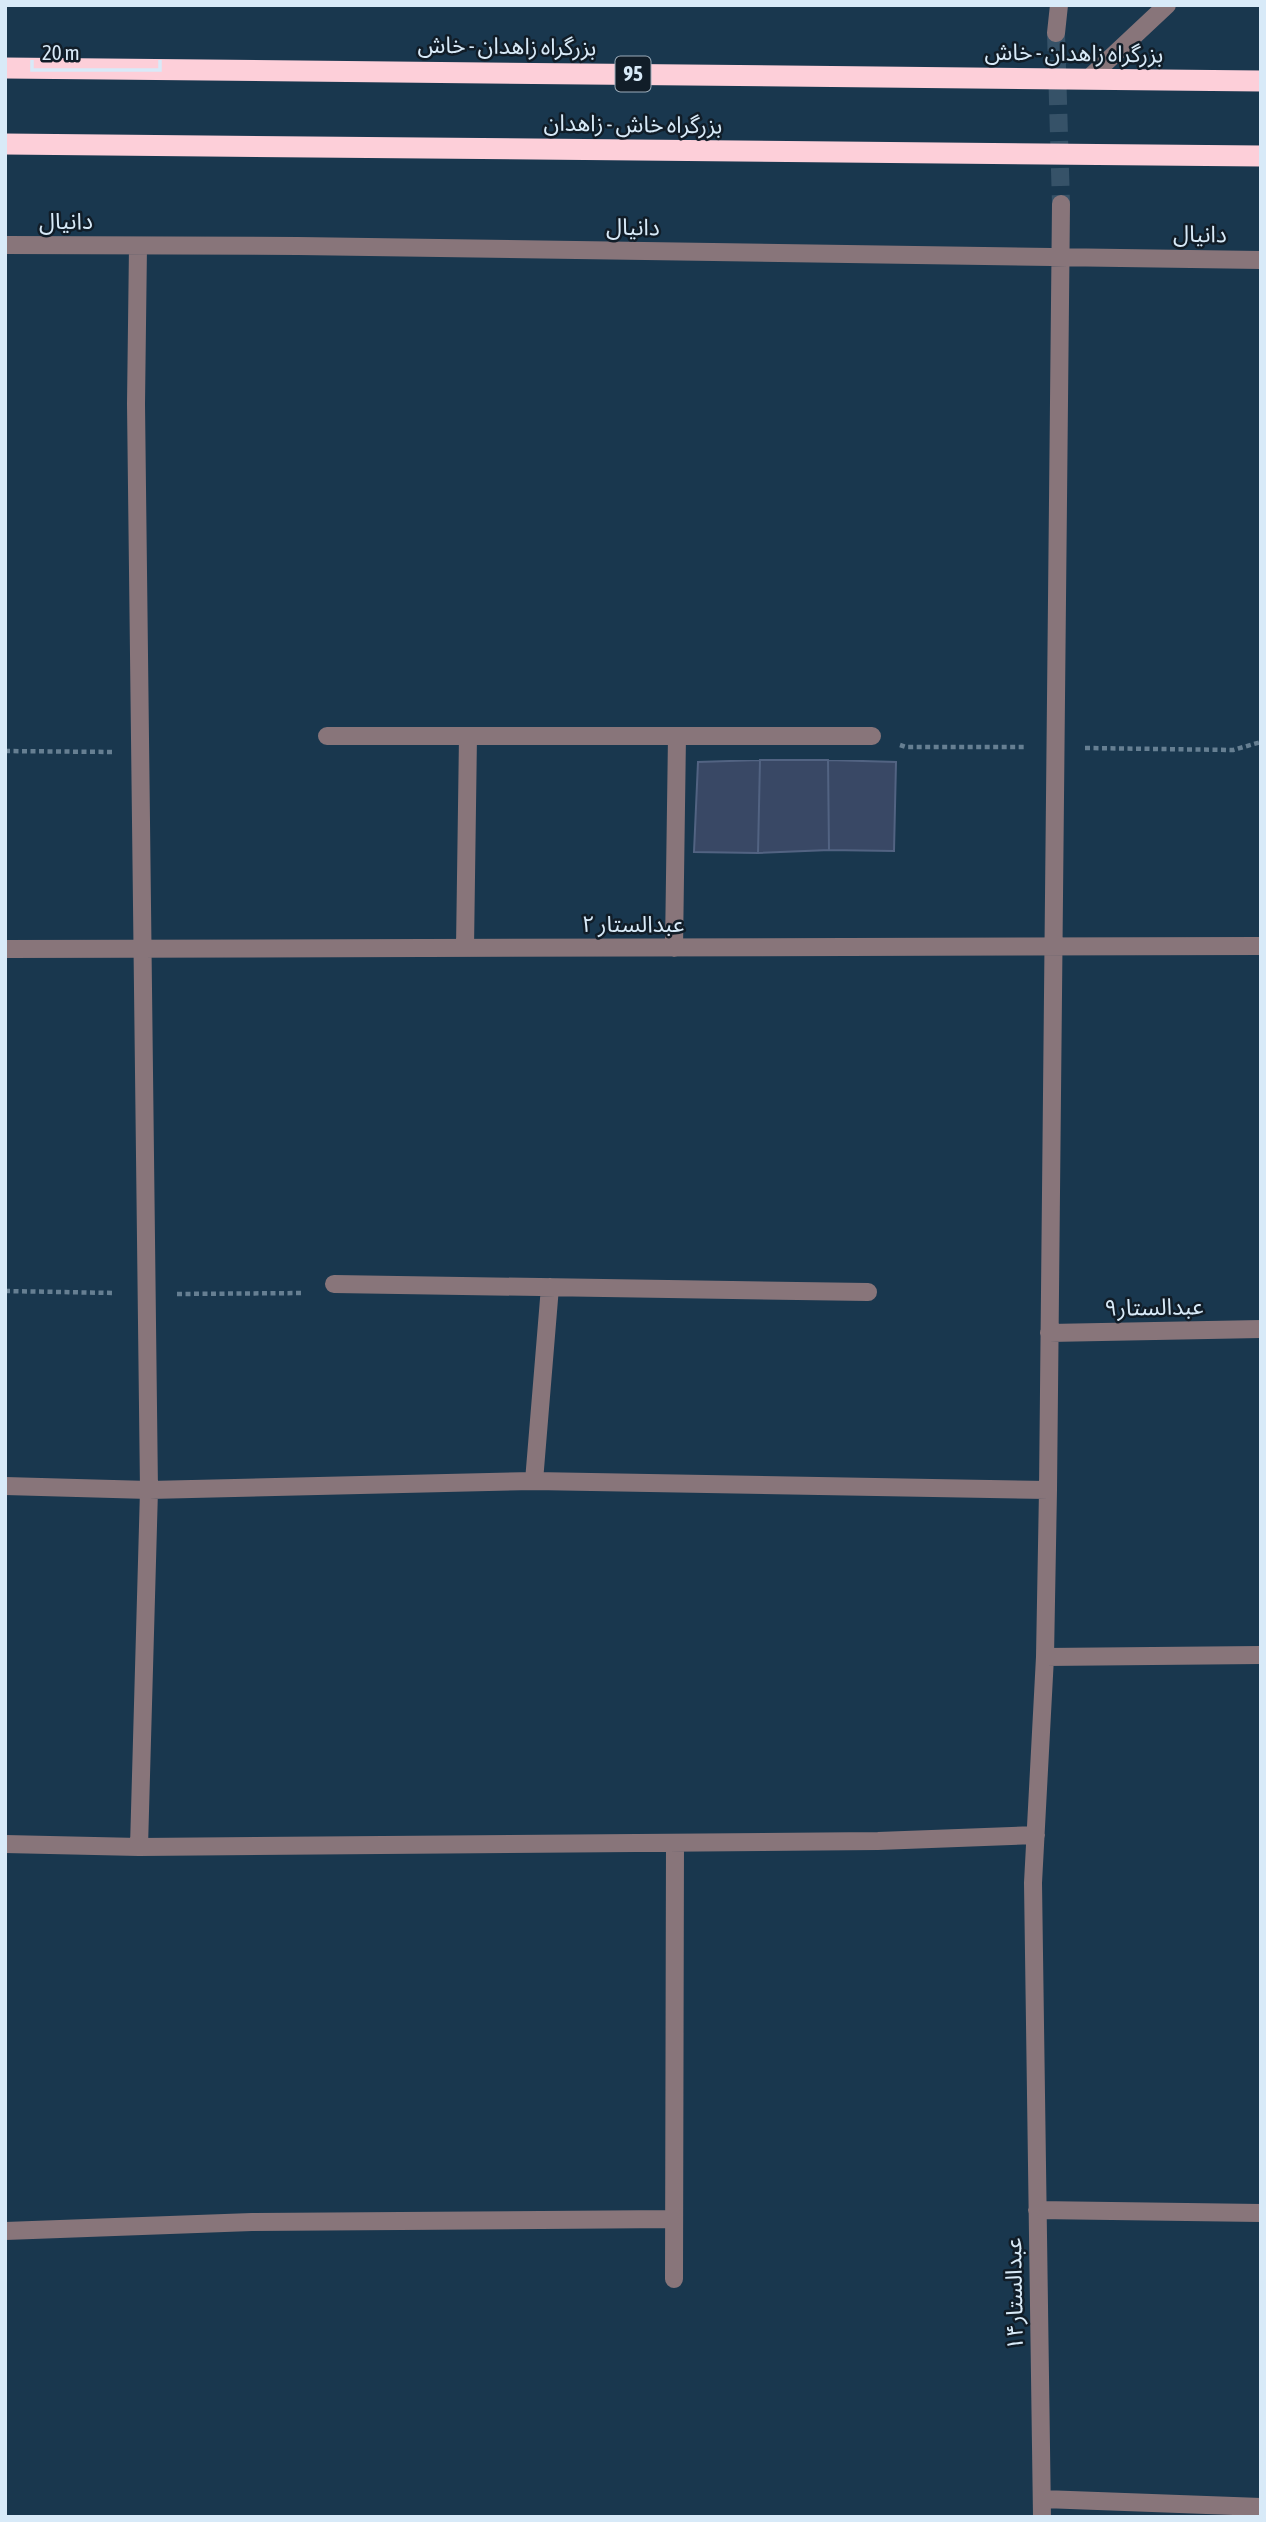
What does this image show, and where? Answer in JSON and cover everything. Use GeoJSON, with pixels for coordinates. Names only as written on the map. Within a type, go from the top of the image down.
{"type":"FeatureCollection","features":[{"type":"Feature","properties":{"kind":"highway","name":"بزرگراه زاهدان - خاش"},"geometry":{"type":"LineString","coordinates":[[5,68],[1261,81]]}},
{"type":"Feature","properties":{"kind":"highway","name":"بزرگراه خاش - زاهدان"},"geometry":{"type":"LineString","coordinates":[[5,144],[1261,156]]}},
{"type":"Feature","properties":{"kind":"street"},"geometry":{"type":"LineString","coordinates":[[1056,33],[1059,5]]}},
{"type":"Feature","properties":{"kind":"street"},"geometry":{"type":"LineString","coordinates":[[1088,79],[1167,5]]}},
{"type":"Feature","properties":{"kind":"street"},"geometry":{"type":"LineString","coordinates":[[1037,2210],[1033,1883],[1045,1657],[1048,1490],[1061,204]]}},
{"type":"Feature","properties":{"kind":"street","name":"دانیال"},"geometry":{"type":"LineString","coordinates":[[5,245],[1261,260]]}},
{"type":"Feature","properties":{"kind":"street"},"geometry":{"type":"LineString","coordinates":[[138,246],[136,404],[149,1490],[139,1847]]}},
{"type":"Feature","properties":{"kind":"street"},"geometry":{"type":"LineString","coordinates":[[327,736],[872,736]]}},
{"type":"Feature","properties":{"kind":"street"},"geometry":{"type":"LineString","coordinates":[[465,948],[468,736]]}},
{"type":"Feature","properties":{"kind":"street"},"geometry":{"type":"LineString","coordinates":[[674,948],[677,736]]}},
{"type":"Feature","properties":{"kind":"street","name":"عبدالستار ۲"},"geometry":{"type":"LineString","coordinates":[[5,949],[1261,946]]}},
{"type":"Feature","properties":{"kind":"street"},"geometry":{"type":"LineString","coordinates":[[334,1284],[868,1292]]}},
{"type":"Feature","properties":{"kind":"street"},"geometry":{"type":"LineString","coordinates":[[534,1481],[550,1287]]}},
{"type":"Feature","properties":{"kind":"street","name":"عبدالستار۹"},"geometry":{"type":"LineString","coordinates":[[1049,1333],[1261,1329]]}},
{"type":"Feature","properties":{"kind":"street"},"geometry":{"type":"LineString","coordinates":[[5,1486],[149,1490],[534,1481],[1048,1490]]}},
{"type":"Feature","properties":{"kind":"street"},"geometry":{"type":"LineString","coordinates":[[1045,1657],[1261,1655]]}},
{"type":"Feature","properties":{"kind":"street"},"geometry":{"type":"LineString","coordinates":[[5,1844],[139,1847],[675,1843],[878,1841],[1036,1835]]}},
{"type":"Feature","properties":{"kind":"street"},"geometry":{"type":"LineString","coordinates":[[674,2279],[675,1843]]}},
{"type":"Feature","properties":{"kind":"street","name":"عبدالستار۱۴"},"geometry":{"type":"LineString","coordinates":[[1042,2508],[1037,2210],[1261,2213]]}},
{"type":"Feature","properties":{"kind":"street"},"geometry":{"type":"LineString","coordinates":[[5,2231],[252,2222],[673,2219]]}},
{"type":"Feature","properties":{"kind":"street"},"geometry":{"type":"LineString","coordinates":[[1042,2508],[1261,2507]]}},
{"type":"Feature","properties":{"kind":"path"},"geometry":{"type":"LineString","coordinates":[[872,736],[906,747],[1233,750],[1261,742]]}},
{"type":"Feature","properties":{"kind":"path"},"geometry":{"type":"LineString","coordinates":[[5,751],[141,753]]}},
{"type":"Feature","properties":{"kind":"path"},"geometry":{"type":"LineString","coordinates":[[5,1292],[320,1293],[334,1284]]}},
{"type":"Feature","properties":{"kind":"building"},"geometry":{"type":"Polygon","coordinates":[[[760,760],[828,760],[829,850],[758,853],[760,760]]]}},
{"type":"Feature","properties":{"kind":"building"},"geometry":{"type":"Polygon","coordinates":[[[760,760],[758,853],[694,852],[698,762],[760,760]]]}},
{"type":"Feature","properties":{"kind":"building"},"geometry":{"type":"Polygon","coordinates":[[[828,760],[896,762],[894,851],[829,850],[828,760]]]}},
{"type":"Feature","properties":{"kind":"tunnel"},"geometry":{"type":"LineString","coordinates":[[1056,33],[1061,204]]}}]}
